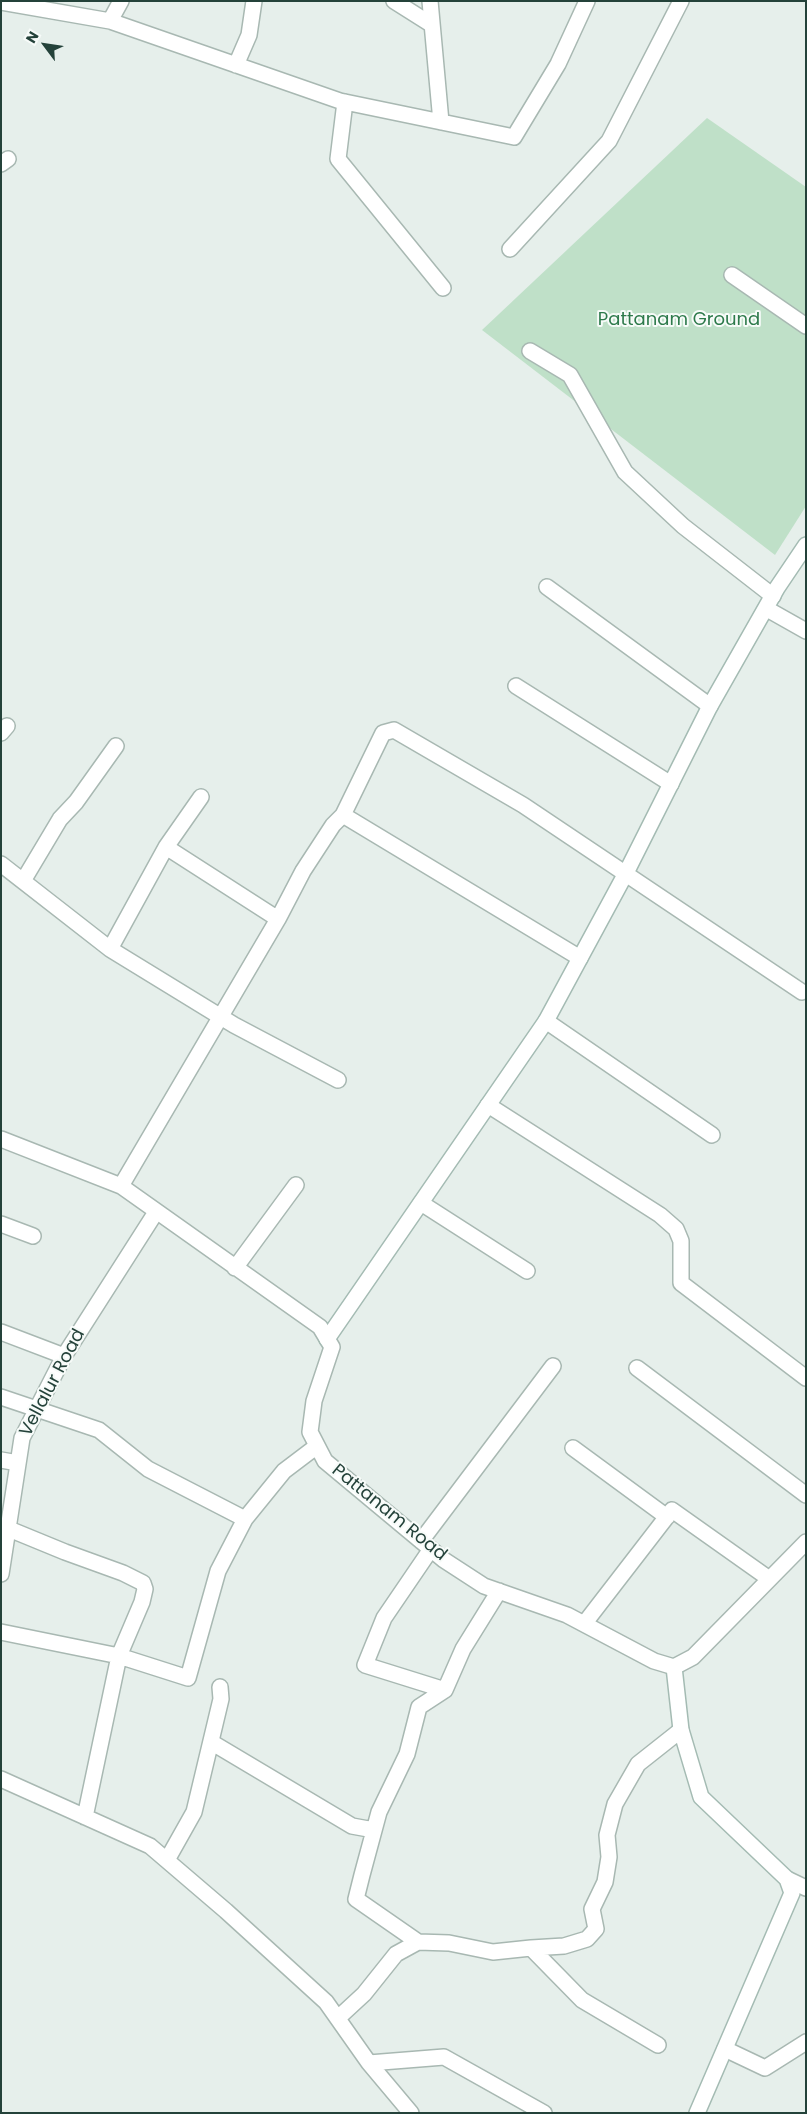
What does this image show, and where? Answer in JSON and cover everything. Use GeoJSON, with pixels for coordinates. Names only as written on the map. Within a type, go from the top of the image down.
{"type":"FeatureCollection","features":[{"type":"Feature","properties":{"kind":"street"},"geometry":{"type":"LineString","coordinates":[[110,21],[121,1]]}},
{"type":"Feature","properties":{"kind":"street"},"geometry":{"type":"LineString","coordinates":[[236,65],[249,35],[254,1]]}},
{"type":"Feature","properties":{"kind":"street"},"geometry":{"type":"LineString","coordinates":[[394,1],[432,25]]}},
{"type":"Feature","properties":{"kind":"street"},"geometry":{"type":"LineString","coordinates":[[430,1],[441,122]]}},
{"type":"Feature","properties":{"kind":"street"},"geometry":{"type":"LineString","coordinates":[[1,2],[110,21],[345,102],[514,137],[558,64],[587,1]]}},
{"type":"Feature","properties":{"kind":"street"},"geometry":{"type":"LineString","coordinates":[[510,249],[610,141],[681,1]]}},
{"type":"Feature","properties":{"kind":"street"},"geometry":{"type":"LineString","coordinates":[[345,102],[338,159],[443,288]]}},
{"type":"Feature","properties":{"kind":"street"},"geometry":{"type":"LineString","coordinates":[[732,275],[806,326]]}},
{"type":"Feature","properties":{"kind":"street"},"geometry":{"type":"LineString","coordinates":[[530,351],[570,374],[625,472],[683,526],[806,631]]}},
{"type":"Feature","properties":{"kind":"street"},"geometry":{"type":"LineString","coordinates":[[1,1139],[121,1186],[320,1326],[327,1339],[546,1021],[626,873],[710,706],[770,602],[806,545]]}},
{"type":"Feature","properties":{"kind":"street"},"geometry":{"type":"LineString","coordinates":[[547,587],[710,706]]}},
{"type":"Feature","properties":{"kind":"street"},"geometry":{"type":"LineString","coordinates":[[516,686],[671,784]]}},
{"type":"Feature","properties":{"kind":"street"},"geometry":{"type":"LineString","coordinates":[[121,1186],[318,848],[332,825],[343,815],[383,733],[394,730],[524,805],[802,992]]}},
{"type":"Feature","properties":{"kind":"street"},"geometry":{"type":"LineString","coordinates":[[23,881],[60,818],[76,802],[116,746]]}},
{"type":"Feature","properties":{"kind":"street"},"geometry":{"type":"LineString","coordinates":[[110,949],[166,847],[201,797]]}},
{"type":"Feature","properties":{"kind":"street"},"geometry":{"type":"LineString","coordinates":[[343,815],[580,958]]}},
{"type":"Feature","properties":{"kind":"street"},"geometry":{"type":"LineString","coordinates":[[166,847],[278,919]]}},
{"type":"Feature","properties":{"kind":"street"},"geometry":{"type":"LineString","coordinates":[[1,864],[110,949],[219,1016],[338,1080]]}},
{"type":"Feature","properties":{"kind":"street"},"geometry":{"type":"LineString","coordinates":[[546,1021],[712,1135]]}},
{"type":"Feature","properties":{"kind":"street"},"geometry":{"type":"LineString","coordinates":[[488,1105],[660,1214],[676,1229],[681,1241],[681,1283],[806,1378]]}},
{"type":"Feature","properties":{"kind":"street"},"geometry":{"type":"LineString","coordinates":[[235,1268],[296,1185]]}},
{"type":"Feature","properties":{"kind":"street"},"geometry":{"type":"LineString","coordinates":[[421,1203],[527,1271]]}},
{"type":"Feature","properties":{"kind":"street","name":"Vellalur Road"},"geometry":{"type":"LineString","coordinates":[[1,1574],[22,1438],[64,1356],[156,1212]]}},
{"type":"Feature","properties":{"kind":"street"},"geometry":{"type":"LineString","coordinates":[[1,1224],[33,1236]]}},
{"type":"Feature","properties":{"kind":"street"},"geometry":{"type":"LineString","coordinates":[[1,1332],[64,1356]]}},
{"type":"Feature","properties":{"kind":"street","name":"Pattanam Road"},"geometry":{"type":"LineString","coordinates":[[327,1339],[332,1347],[314,1401],[310,1432],[325,1461],[426,1545],[484,1586],[568,1615],[654,1661],[674,1667]]}},
{"type":"Feature","properties":{"kind":"street"},"geometry":{"type":"LineString","coordinates":[[445,1690],[366,1665],[384,1618],[426,1545],[554,1366]]}},
{"type":"Feature","properties":{"kind":"street"},"geometry":{"type":"LineString","coordinates":[[637,1368],[806,1495]]}},
{"type":"Feature","properties":{"kind":"street"},"geometry":{"type":"LineString","coordinates":[[1,1397],[38,1408],[98,1430],[148,1469],[245,1519]]}},
{"type":"Feature","properties":{"kind":"street"},"geometry":{"type":"LineString","coordinates":[[1,1632],[119,1656],[188,1678],[218,1571],[245,1519],[284,1471],[317,1446]]}},
{"type":"Feature","properties":{"kind":"street"},"geometry":{"type":"LineString","coordinates":[[573,1448],[667,1517]]}},
{"type":"Feature","properties":{"kind":"street"},"geometry":{"type":"LineString","coordinates":[[1,1460],[18,1464]]}},
{"type":"Feature","properties":{"kind":"street"},"geometry":{"type":"LineString","coordinates":[[584,1624],[672,1510],[768,1578]]}},
{"type":"Feature","properties":{"kind":"street"},"geometry":{"type":"LineString","coordinates":[[9,1529],[122,1573],[143,1584],[145,1589],[142,1602],[119,1656],[85,1817]]}},
{"type":"Feature","properties":{"kind":"street"},"geometry":{"type":"LineString","coordinates":[[806,1542],[768,1578],[693,1657],[674,1667],[681,1730],[701,1797],[788,1879],[806,1888]]}},
{"type":"Feature","properties":{"kind":"street"},"geometry":{"type":"LineString","coordinates":[[418,1942],[356,1899],[379,1812],[407,1754],[418,1707],[445,1690],[463,1649],[499,1591]]}},
{"type":"Feature","properties":{"kind":"street"},"geometry":{"type":"LineString","coordinates":[[167,1860],[194,1812],[221,1699],[220,1687]]}},
{"type":"Feature","properties":{"kind":"street"},"geometry":{"type":"LineString","coordinates":[[338,2018],[364,1994],[396,1954],[418,1942],[449,1943],[493,1952],[564,1946],[587,1939],[596,1929],[592,1910],[605,1882],[609,1857],[607,1835],[615,1804],[638,1764],[681,1730]]}},
{"type":"Feature","properties":{"kind":"street"},"geometry":{"type":"LineString","coordinates":[[211,1742],[352,1826],[374,1830]]}},
{"type":"Feature","properties":{"kind":"street"},"geometry":{"type":"LineString","coordinates":[[1,1779],[150,1846],[326,2002],[369,2063],[411,2113]]}},
{"type":"Feature","properties":{"kind":"street"},"geometry":{"type":"LineString","coordinates":[[698,2113],[792,1893],[788,1879]]}},
{"type":"Feature","properties":{"kind":"street"},"geometry":{"type":"LineString","coordinates":[[530,1948],[582,2000],[658,2045]]}},
{"type":"Feature","properties":{"kind":"street"},"geometry":{"type":"LineString","coordinates":[[725,2049],[765,2068],[806,2042]]}},
{"type":"Feature","properties":{"kind":"street"},"geometry":{"type":"LineString","coordinates":[[369,2063],[444,2057],[544,2113]]}},
{"type":"Feature","properties":{"kind":"green space","name":"Pattanam Ground"},"geometry":{"type":"Polygon","coordinates":[[[707,118],[806,187],[806,506],[775,555],[482,330],[707,118]]]}}]}
